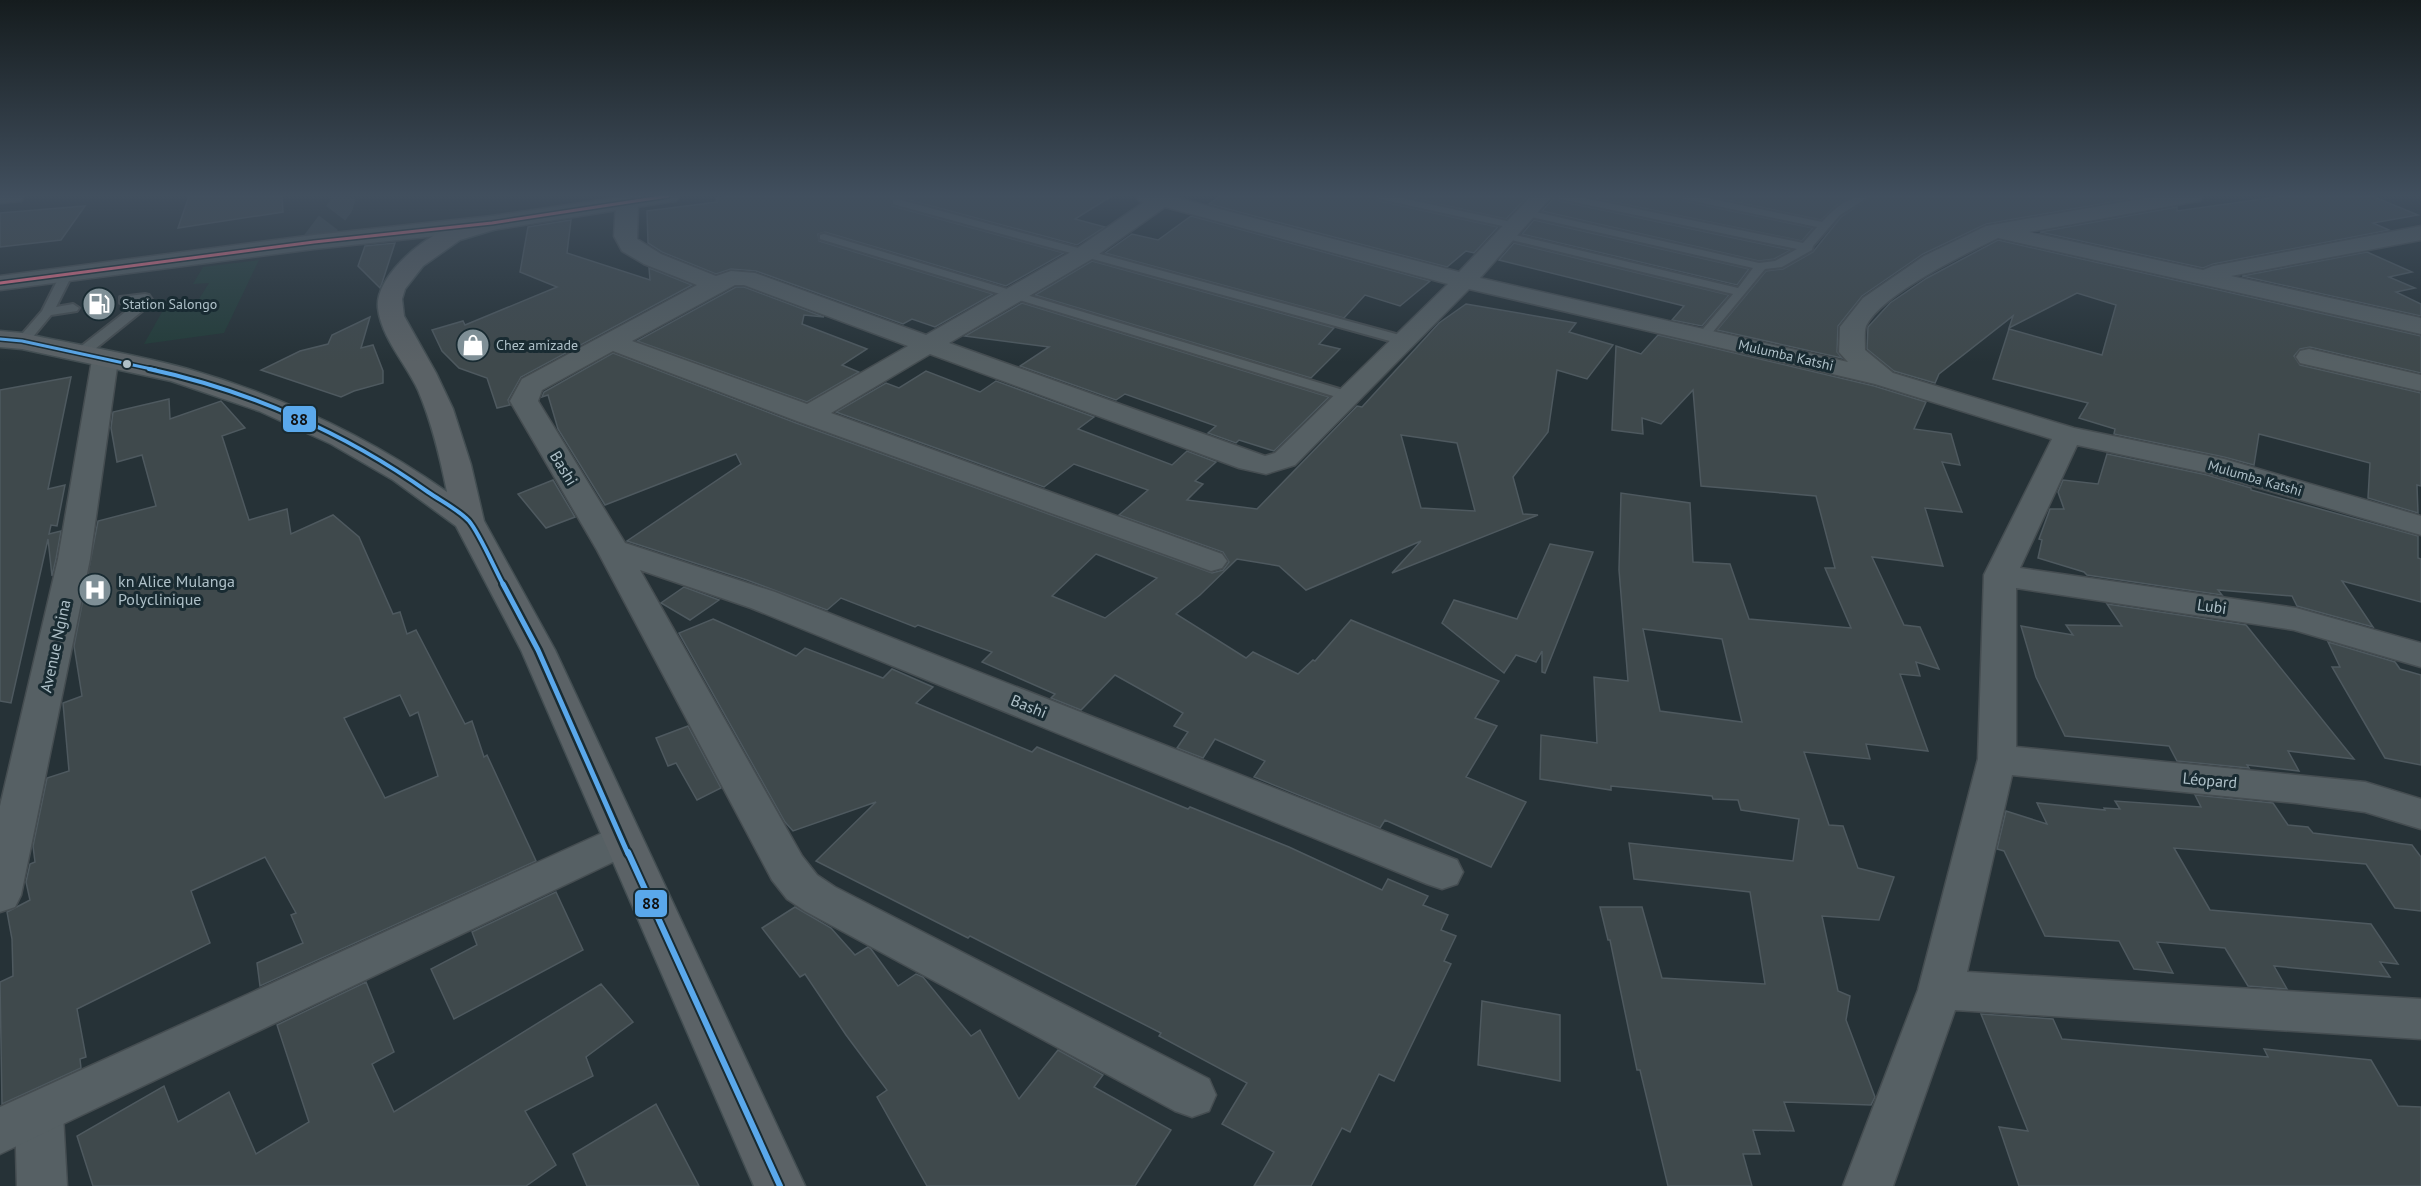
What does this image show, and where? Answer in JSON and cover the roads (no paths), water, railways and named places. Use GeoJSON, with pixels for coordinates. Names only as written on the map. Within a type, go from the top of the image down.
{"type":"FeatureCollection","features":[{"type":"Feature","properties":{"kind":"highway"},"geometry":{"type":"LineString","coordinates":[[426,251],[408,267],[390,299],[391,315],[424,376],[449,436],[469,521],[538,650],[780,1186]]}},
{"type":"Feature","properties":{"kind":"highway"},"geometry":{"type":"LineString","coordinates":[[11,340],[178,375],[269,405],[368,453],[403,474],[469,521]]}},
{"type":"Feature","properties":{"kind":"street"},"geometry":{"type":"LineString","coordinates":[[0,283],[251,251]]}},
{"type":"Feature","properties":{"kind":"street"},"geometry":{"type":"LineString","coordinates":[[639,251],[717,284]]}},
{"type":"Feature","properties":{"kind":"street"},"geometry":{"type":"LineString","coordinates":[[807,415],[1087,251]]}},
{"type":"Feature","properties":{"kind":"street","name":"Mulumba Katshi"},"geometry":{"type":"LineString","coordinates":[[1365,251],[1464,281],[1883,378],[2068,435],[2214,465],[2421,526]]}},
{"type":"Feature","properties":{"kind":"street"},"geometry":{"type":"LineString","coordinates":[[609,341],[717,284],[731,278],[747,278],[924,345],[1249,462],[1266,465],[1285,459],[1492,251]]}},
{"type":"Feature","properties":{"kind":"street"},"geometry":{"type":"LineString","coordinates":[[1883,378],[1852,352],[1853,327],[1872,303],[1895,285],[1932,261],[1952,251]]}},
{"type":"Feature","properties":{"kind":"street"},"geometry":{"type":"LineString","coordinates":[[2089,251],[2421,326]]}},
{"type":"Feature","properties":{"kind":"street"},"geometry":{"type":"LineString","coordinates":[[2200,275],[2324,251]]}},
{"type":"Feature","properties":{"kind":"street"},"geometry":{"type":"LineString","coordinates":[[609,341],[1211,561]]}},
{"type":"Feature","properties":{"kind":"street","name":"Bashi"},"geometry":{"type":"LineString","coordinates":[[609,341],[531,385],[524,401],[613,550],[788,868],[802,886],[830,904],[1192,1095]]}},
{"type":"Feature","properties":{"kind":"street","name":"Avenue Ngina"},"geometry":{"type":"LineString","coordinates":[[0,894],[74,559],[93,357]]}},
{"type":"Feature","properties":{"kind":"street"},"geometry":{"type":"LineString","coordinates":[[2309,357],[2421,383]]}},
{"type":"Feature","properties":{"kind":"street"},"geometry":{"type":"LineString","coordinates":[[1868,1186],[1940,990],[1996,759],[2000,575],[2068,435]]}},
{"type":"Feature","properties":{"kind":"street","name":"Bashi"},"geometry":{"type":"LineString","coordinates":[[613,550],[763,600],[1442,872]]}},
{"type":"Feature","properties":{"kind":"street","name":"Lubi"},"geometry":{"type":"LineString","coordinates":[[2000,575],[2296,619],[2421,655]]}},
{"type":"Feature","properties":{"kind":"street","name":"Léopard"},"geometry":{"type":"LineString","coordinates":[[1996,759],[2365,797],[2421,814]]}},
{"type":"Feature","properties":{"kind":"street"},"geometry":{"type":"LineString","coordinates":[[42,1186],[19,1123],[97,1084],[622,840]]}},
{"type":"Feature","properties":{"kind":"street"},"geometry":{"type":"LineString","coordinates":[[1940,990],[2421,1019]]}},
{"type":"Feature","properties":{"kind":"lane"},"geometry":{"type":"LineString","coordinates":[[871,251],[1348,396]]}},
{"type":"Feature","properties":{"kind":"lane"},"geometry":{"type":"LineString","coordinates":[[1074,251],[1402,340]]}},
{"type":"Feature","properties":{"kind":"lane"},"geometry":{"type":"LineString","coordinates":[[1605,251],[1741,292]]}},
{"type":"Feature","properties":{"kind":"lane"},"geometry":{"type":"LineString","coordinates":[[1673,251],[1759,266],[1782,264],[1803,251]]}},
{"type":"Feature","properties":{"kind":"lane"},"geometry":{"type":"LineString","coordinates":[[1703,336],[1759,270],[1759,266]]}},
{"type":"Feature","properties":{"kind":"lane"},"geometry":{"type":"LineString","coordinates":[[11,340],[47,312],[67,273]]}},
{"type":"Feature","properties":{"kind":"lane"},"geometry":{"type":"LineString","coordinates":[[93,357],[147,301],[145,298],[124,300]]}},
{"type":"Feature","properties":{"kind":"lane"},"geometry":{"type":"LineString","coordinates":[[47,312],[73,308]]}},
{"type":"Feature","properties":{"kind":"place","name":"Station Salongo"},"geometry":{"type":"Point","coordinates":[99,304]}},
{"type":"Feature","properties":{"kind":"place","name":"Chez amizade"},"geometry":{"type":"Point","coordinates":[473,345]}},
{"type":"Feature","properties":{"kind":"place","name":"kn Alice Mulanga Polyclinique"},"geometry":{"type":"Point","coordinates":[95,590]}}]}
